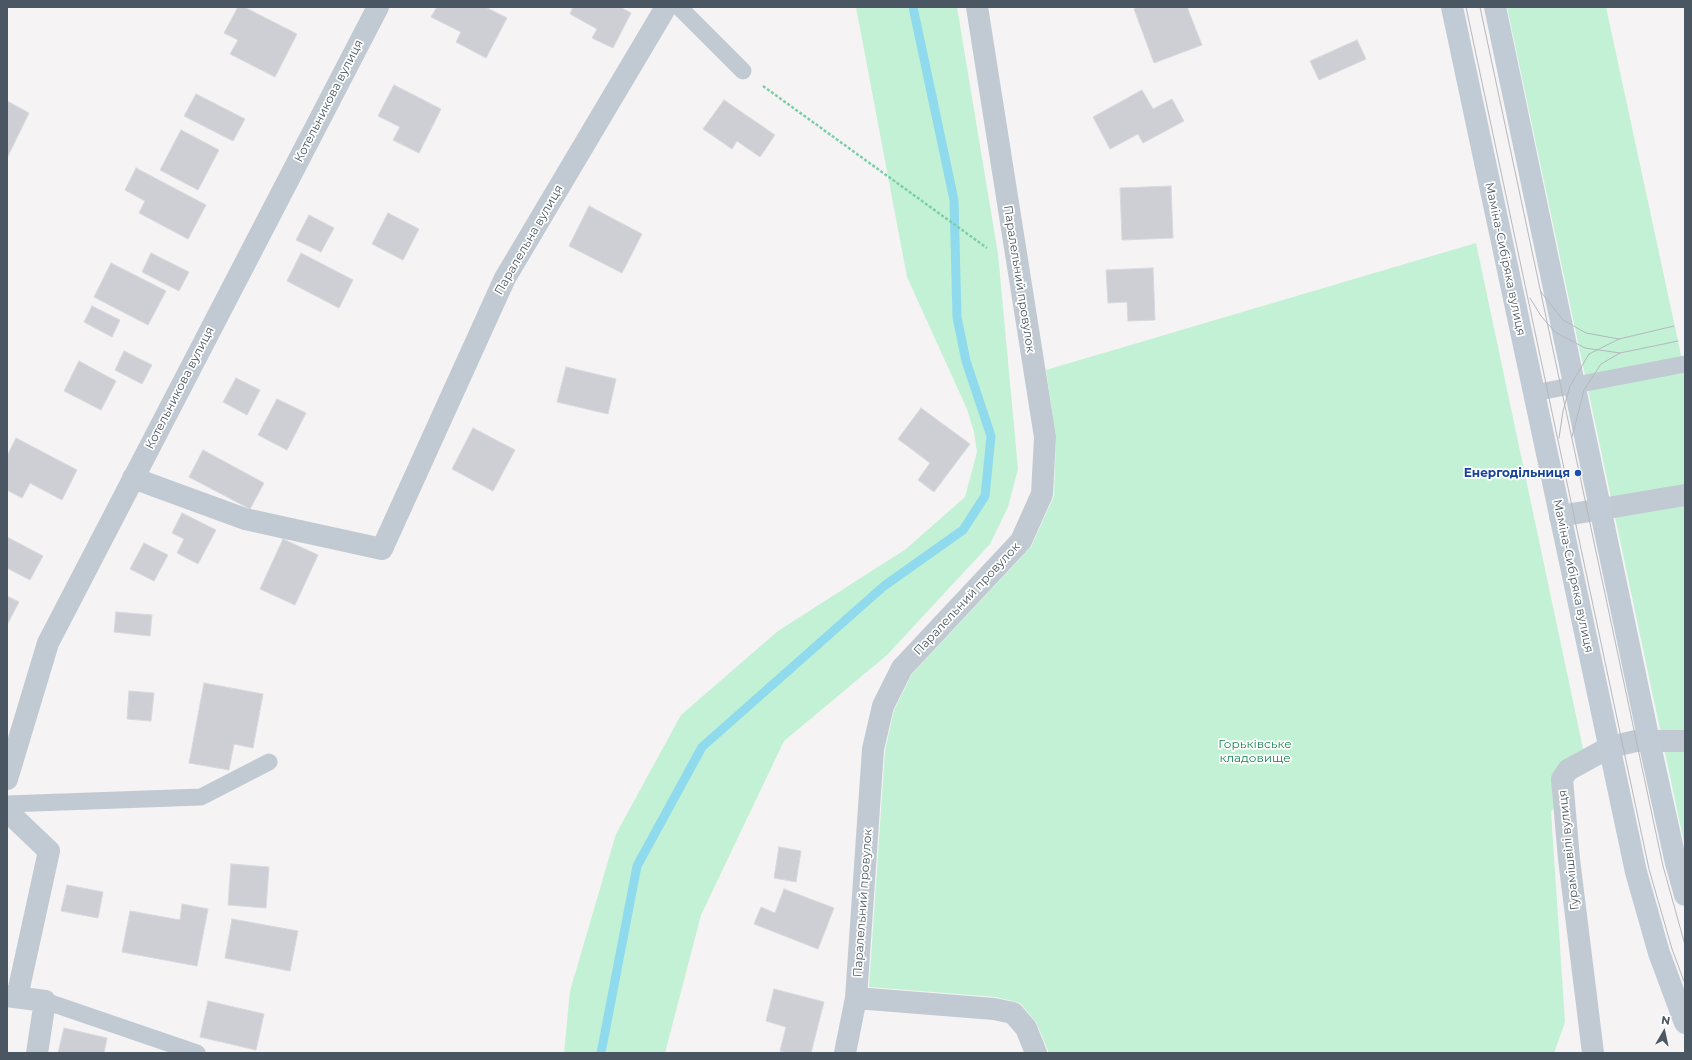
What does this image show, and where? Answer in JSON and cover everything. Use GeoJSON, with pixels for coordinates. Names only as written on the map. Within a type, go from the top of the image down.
{"type":"FeatureCollection","features":[{"type":"Feature","properties":{"kind":"main road","name":"Маміна-Сибіряка вулиця"},"geometry":{"type":"LineString","coordinates":[[1452,7],[1636,872],[1659,953],[1685,1024]]}},
{"type":"Feature","properties":{"kind":"main road"},"geometry":{"type":"LineString","coordinates":[[1495,7],[1650,742],[1676,863],[1685,895]]}},
{"type":"Feature","properties":{"kind":"street","name":"Котельникова вулиця"},"geometry":{"type":"LineString","coordinates":[[7,780],[48,643],[378,7]]}},
{"type":"Feature","properties":{"kind":"street","name":"Паралельна вулиця"},"geometry":{"type":"LineString","coordinates":[[133,478],[245,519],[382,549],[505,278],[666,7]]}},
{"type":"Feature","properties":{"kind":"street","name":"Паралельний провулок"},"geometry":{"type":"LineString","coordinates":[[856,998],[873,749],[883,706],[902,668],[1021,541],[1042,494],[1045,437],[977,7]]}},
{"type":"Feature","properties":{"kind":"street"},"geometry":{"type":"LineString","coordinates":[[1560,516],[1685,495]]}},
{"type":"Feature","properties":{"kind":"street","name":"Гурамішвілі вулиця"},"geometry":{"type":"LineString","coordinates":[[1593,1053],[1569,859],[1562,779],[1568,770],[1610,747],[1636,742],[1684,743]]}},
{"type":"Feature","properties":{"kind":"street"},"geometry":{"type":"LineString","coordinates":[[7,811],[49,851],[12,997],[45,1001],[37,1053]]}},
{"type":"Feature","properties":{"kind":"street"},"geometry":{"type":"LineString","coordinates":[[845,1053],[856,998],[994,1009],[1013,1014],[1026,1028],[1036,1053]]}},
{"type":"Feature","properties":{"kind":"lane"},"geometry":{"type":"LineString","coordinates":[[679,7],[743,71]]}},
{"type":"Feature","properties":{"kind":"lane"},"geometry":{"type":"LineString","coordinates":[[1534,393],[1685,364]]}},
{"type":"Feature","properties":{"kind":"lane"},"geometry":{"type":"LineString","coordinates":[[7,804],[201,797],[269,762]]}},
{"type":"Feature","properties":{"kind":"lane"},"geometry":{"type":"LineString","coordinates":[[45,1001],[198,1053]]}},
{"type":"Feature","properties":{"kind":"path"},"geometry":{"type":"LineString","coordinates":[[743,71],[1018,271]]}},
{"type":"Feature","properties":{"kind":"green space"},"geometry":{"type":"Polygon","coordinates":[[[856,7],[957,7],[998,254],[1018,469],[1008,507],[990,544],[887,655],[784,741],[701,915],[665,1053],[564,1053],[570,991],[616,834],[681,715],[778,631],[906,549],[965,497],[977,452],[974,432],[967,409],[907,277],[856,7]]]}},
{"type":"Feature","properties":{"kind":"green space"},"geometry":{"type":"Polygon","coordinates":[[[1507,7],[1606,7],[1678,341],[1685,375],[1685,847],[1507,7]]]}},
{"type":"Feature","properties":{"kind":"green space","name":"Горьківське кладовище"},"geometry":{"type":"Polygon","coordinates":[[[1476,243],[1585,758],[1551,812],[1565,1022],[1554,1053],[1049,1053],[1036,1022],[1020,1003],[996,997],[869,987],[885,751],[894,710],[912,674],[1031,547],[1054,496],[1056,437],[1046,370],[1476,243]]]}},
{"type":"Feature","properties":{"kind":"building"},"geometry":{"type":"Polygon","coordinates":[[[238,7],[244,7],[297,34],[275,77],[230,54],[238,40],[224,33],[238,7]]]}},
{"type":"Feature","properties":{"kind":"building"},"geometry":{"type":"Polygon","coordinates":[[[437,7],[485,7],[507,18],[486,58],[456,42],[461,32],[431,17],[437,7]]]}},
{"type":"Feature","properties":{"kind":"building"},"geometry":{"type":"Polygon","coordinates":[[[573,7],[620,7],[631,13],[613,48],[592,38],[597,29],[570,14],[573,7]]]}},
{"type":"Feature","properties":{"kind":"building"},"geometry":{"type":"Polygon","coordinates":[[[1138,7],[1187,7],[1202,45],[1154,63],[1134,9],[1138,7]]]}},
{"type":"Feature","properties":{"kind":"building"},"geometry":{"type":"Polygon","coordinates":[[[1357,40],[1366,59],[1319,80],[1310,61],[1357,40]]]}},
{"type":"Feature","properties":{"kind":"building"},"geometry":{"type":"Polygon","coordinates":[[[394,85],[441,109],[419,153],[393,140],[400,127],[378,116],[394,85]]]}},
{"type":"Feature","properties":{"kind":"building"},"geometry":{"type":"Polygon","coordinates":[[[1142,90],[1153,109],[1172,99],[1184,121],[1143,143],[1138,134],[1110,149],[1093,117],[1142,90]]]}},
{"type":"Feature","properties":{"kind":"building"},"geometry":{"type":"Polygon","coordinates":[[[196,94],[245,119],[233,141],[184,116],[196,94]]]}},
{"type":"Feature","properties":{"kind":"building"},"geometry":{"type":"Polygon","coordinates":[[[724,100],[775,135],[760,157],[737,141],[732,149],[703,129],[724,100]]]}},
{"type":"Feature","properties":{"kind":"building"},"geometry":{"type":"Polygon","coordinates":[[[7,101],[29,113],[7,158],[7,101]]]}},
{"type":"Feature","properties":{"kind":"building"},"geometry":{"type":"Polygon","coordinates":[[[181,130],[219,150],[198,190],[160,170],[181,130]]]}},
{"type":"Feature","properties":{"kind":"building"},"geometry":{"type":"Polygon","coordinates":[[[136,168],[206,205],[188,239],[139,213],[145,201],[125,190],[136,168]]]}},
{"type":"Feature","properties":{"kind":"building"},"geometry":{"type":"Polygon","coordinates":[[[1171,186],[1173,238],[1122,240],[1120,188],[1171,186]]]}},
{"type":"Feature","properties":{"kind":"building"},"geometry":{"type":"Polygon","coordinates":[[[589,206],[642,234],[622,273],[569,246],[589,206]]]}},
{"type":"Feature","properties":{"kind":"building"},"geometry":{"type":"Polygon","coordinates":[[[388,213],[419,229],[403,260],[372,244],[388,213]]]}},
{"type":"Feature","properties":{"kind":"building"},"geometry":{"type":"Polygon","coordinates":[[[309,215],[334,228],[321,252],[296,240],[309,215]]]}},
{"type":"Feature","properties":{"kind":"building"},"geometry":{"type":"Polygon","coordinates":[[[151,253],[189,272],[179,291],[142,272],[151,253]]]}},
{"type":"Feature","properties":{"kind":"building"},"geometry":{"type":"Polygon","coordinates":[[[301,253],[353,280],[339,308],[287,281],[301,253]]]}},
{"type":"Feature","properties":{"kind":"building"},"geometry":{"type":"Polygon","coordinates":[[[111,263],[166,291],[148,325],[94,297],[111,263]]]}},
{"type":"Feature","properties":{"kind":"building"},"geometry":{"type":"Polygon","coordinates":[[[1153,268],[1155,320],[1128,321],[1127,302],[1108,303],[1106,270],[1153,268]]]}},
{"type":"Feature","properties":{"kind":"building"},"geometry":{"type":"Polygon","coordinates":[[[92,306],[120,320],[112,337],[84,322],[92,306]]]}},
{"type":"Feature","properties":{"kind":"building"},"geometry":{"type":"Polygon","coordinates":[[[124,351],[152,365],[142,384],[115,370],[124,351]]]}},
{"type":"Feature","properties":{"kind":"building"},"geometry":{"type":"Polygon","coordinates":[[[79,361],[116,381],[101,410],[64,391],[79,361]]]}},
{"type":"Feature","properties":{"kind":"building"},"geometry":{"type":"Polygon","coordinates":[[[566,367],[616,379],[608,414],[557,402],[566,367]]]}},
{"type":"Feature","properties":{"kind":"building"},"geometry":{"type":"Polygon","coordinates":[[[236,378],[260,390],[247,415],[223,402],[236,378]]]}},
{"type":"Feature","properties":{"kind":"building"},"geometry":{"type":"Polygon","coordinates":[[[277,399],[306,413],[287,450],[258,435],[277,399]]]}},
{"type":"Feature","properties":{"kind":"building"},"geometry":{"type":"Polygon","coordinates":[[[921,408],[970,444],[934,492],[918,480],[930,463],[898,439],[921,408]]]}},
{"type":"Feature","properties":{"kind":"building"},"geometry":{"type":"Polygon","coordinates":[[[473,428],[515,450],[493,491],[452,469],[473,428]]]}},
{"type":"Feature","properties":{"kind":"building"},"geometry":{"type":"Polygon","coordinates":[[[16,438],[77,470],[62,500],[30,483],[22,498],[7,490],[7,456],[16,438]]]}},
{"type":"Feature","properties":{"kind":"building"},"geometry":{"type":"Polygon","coordinates":[[[203,450],[264,483],[250,509],[189,477],[203,450]]]}},
{"type":"Feature","properties":{"kind":"building"},"geometry":{"type":"Polygon","coordinates":[[[182,513],[216,530],[198,564],[177,553],[184,539],[172,533],[182,513]]]}},
{"type":"Feature","properties":{"kind":"building"},"geometry":{"type":"Polygon","coordinates":[[[7,537],[43,556],[30,580],[7,568],[7,537]]]}},
{"type":"Feature","properties":{"kind":"building"},"geometry":{"type":"Polygon","coordinates":[[[283,539],[318,555],[295,605],[260,589],[283,539]]]}},
{"type":"Feature","properties":{"kind":"building"},"geometry":{"type":"Polygon","coordinates":[[[144,543],[168,555],[154,581],[130,569],[144,543]]]}},
{"type":"Feature","properties":{"kind":"building"},"geometry":{"type":"Polygon","coordinates":[[[7,596],[19,602],[7,625],[7,596]]]}},
{"type":"Feature","properties":{"kind":"building"},"geometry":{"type":"Polygon","coordinates":[[[116,612],[152,615],[150,636],[114,632],[116,612]]]}},
{"type":"Feature","properties":{"kind":"building"},"geometry":{"type":"Polygon","coordinates":[[[204,683],[263,694],[253,748],[234,744],[229,770],[189,763],[204,683]]]}},
{"type":"Feature","properties":{"kind":"building"},"geometry":{"type":"Polygon","coordinates":[[[129,691],[154,693],[151,721],[127,719],[129,691]]]}},
{"type":"Feature","properties":{"kind":"building"},"geometry":{"type":"Polygon","coordinates":[[[779,847],[801,851],[796,882],[774,878],[779,847]]]}},
{"type":"Feature","properties":{"kind":"building"},"geometry":{"type":"Polygon","coordinates":[[[231,864],[269,867],[266,908],[228,905],[231,864]]]}},
{"type":"Feature","properties":{"kind":"building"},"geometry":{"type":"Polygon","coordinates":[[[67,885],[103,892],[98,918],[61,911],[67,885]]]}},
{"type":"Feature","properties":{"kind":"building"},"geometry":{"type":"Polygon","coordinates":[[[784,889],[834,908],[818,949],[754,924],[761,907],[775,913],[784,889]]]}},
{"type":"Feature","properties":{"kind":"building"},"geometry":{"type":"Polygon","coordinates":[[[182,904],[208,909],[197,966],[122,952],[130,911],[180,920],[182,904]]]}},
{"type":"Feature","properties":{"kind":"building"},"geometry":{"type":"Polygon","coordinates":[[[232,919],[298,931],[290,971],[225,958],[232,919]]]}},
{"type":"Feature","properties":{"kind":"building"},"geometry":{"type":"Polygon","coordinates":[[[774,989],[824,1002],[811,1053],[787,1053],[780,1051],[786,1027],[766,1021],[774,989]]]}},
{"type":"Feature","properties":{"kind":"building"},"geometry":{"type":"Polygon","coordinates":[[[208,1001],[264,1014],[256,1050],[200,1037],[208,1001]]]}},
{"type":"Feature","properties":{"kind":"building"},"geometry":{"type":"Polygon","coordinates":[[[64,1028],[107,1038],[104,1053],[58,1053],[64,1028]]]}},
{"type":"Feature","properties":{"kind":"waterway"},"geometry":{"type":"LineString","coordinates":[[601,1053],[637,866],[702,747],[884,586],[963,530],[985,496],[991,436],[966,361],[957,317],[954,200],[913,7]]}},
{"type":"Feature","properties":{"kind":"tram line"},"geometry":{"type":"LineString","coordinates":[[1466,7],[1649,869],[1672,949],[1685,984]]}},
{"type":"Feature","properties":{"kind":"tram line"},"geometry":{"type":"LineString","coordinates":[[1480,7],[1663,866],[1685,945]]}},
{"type":"Feature","properties":{"kind":"tram line"},"geometry":{"type":"LineString","coordinates":[[1541,292],[1563,320],[1586,333],[1619,339]]}},
{"type":"Feature","properties":{"kind":"tram line"},"geometry":{"type":"LineString","coordinates":[[1530,298],[1541,316],[1555,332],[1585,348],[1620,353]]}},
{"type":"Feature","properties":{"kind":"tram line"},"geometry":{"type":"LineString","coordinates":[[1559,438],[1563,411],[1570,386],[1589,354],[1619,339],[1674,326]]}},
{"type":"Feature","properties":{"kind":"tram line"},"geometry":{"type":"LineString","coordinates":[[1572,437],[1584,390],[1601,364],[1620,353],[1678,341]]}},
{"type":"Feature","properties":{"kind":"place","name":"Енергодільниця"},"geometry":{"type":"Point","coordinates":[1578,473]}}]}
